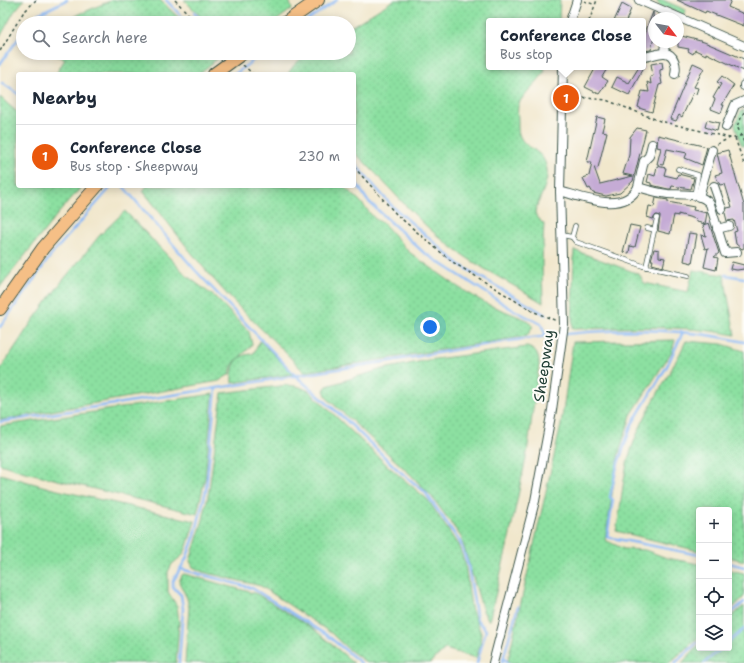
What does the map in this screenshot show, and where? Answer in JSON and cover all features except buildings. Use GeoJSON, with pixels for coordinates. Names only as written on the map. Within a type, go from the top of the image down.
{"type":"FeatureCollection","features":[{"type":"Feature","properties":{"kind":"main road"},"geometry":{"type":"LineString","coordinates":[[295,16],[318,0]]}},
{"type":"Feature","properties":{"kind":"main road"},"geometry":{"type":"LineString","coordinates":[[218,72],[241,60]]}},
{"type":"Feature","properties":{"kind":"main road"},"geometry":{"type":"LineString","coordinates":[[0,309],[43,248],[95,188]]}},
{"type":"Feature","properties":{"kind":"street"},"geometry":{"type":"LineString","coordinates":[[571,18],[579,0]]}},
{"type":"Feature","properties":{"kind":"street"},"geometry":{"type":"LineString","coordinates":[[643,1],[665,12]]}},
{"type":"Feature","properties":{"kind":"street"},"geometry":{"type":"LineString","coordinates":[[684,21],[744,46]]}},
{"type":"Feature","properties":{"kind":"street"},"geometry":{"type":"LineString","coordinates":[[664,48],[664,53]]}},
{"type":"Feature","properties":{"kind":"street"},"geometry":{"type":"LineString","coordinates":[[646,56],[664,53],[673,60],[676,66],[675,74]]}},
{"type":"Feature","properties":{"kind":"street","name":"Sheepway"},"geometry":{"type":"LineString","coordinates":[[493,663],[534,501],[552,410],[563,335],[564,324],[560,191],[561,83],[563,70]]}},
{"type":"Feature","properties":{"kind":"street"},"geometry":{"type":"LineString","coordinates":[[726,127],[735,105],[744,101]]}},
{"type":"Feature","properties":{"kind":"street"},"geometry":{"type":"LineString","coordinates":[[560,191],[609,203],[626,199],[633,194],[638,187],[644,161],[652,157],[652,144]]}},
{"type":"Feature","properties":{"kind":"street"},"geometry":{"type":"LineString","coordinates":[[696,197],[712,150]]}},
{"type":"Feature","properties":{"kind":"street"},"geometry":{"type":"LineString","coordinates":[[714,186],[722,208]]}},
{"type":"Feature","properties":{"kind":"street"},"geometry":{"type":"LineString","coordinates":[[638,187],[667,194],[696,197],[709,203],[725,253],[737,252]]}},
{"type":"Feature","properties":{"kind":"street"},"geometry":{"type":"LineString","coordinates":[[709,203],[718,197]]}},
{"type":"Feature","properties":{"kind":"street"},"geometry":{"type":"LineString","coordinates":[[717,229],[729,226]]}},
{"type":"Feature","properties":{"kind":"lane"},"geometry":{"type":"LineString","coordinates":[[678,169],[698,174],[696,197]]}},
{"type":"Feature","properties":{"kind":"lane"},"geometry":{"type":"LineString","coordinates":[[646,267],[658,218]]}},
{"type":"Feature","properties":{"kind":"lane"},"geometry":{"type":"LineString","coordinates":[[572,237],[575,226]]}},
{"type":"Feature","properties":{"kind":"lane"},"geometry":{"type":"LineString","coordinates":[[647,228],[655,230]]}},
{"type":"Feature","properties":{"kind":"lane"},"geometry":{"type":"LineString","coordinates":[[562,235],[572,237],[576,242],[646,267],[688,276]]}},
{"type":"Feature","properties":{"kind":"path"},"geometry":{"type":"LineString","coordinates":[[21,16],[36,0]]}},
{"type":"Feature","properties":{"kind":"path"},"geometry":{"type":"LineString","coordinates":[[175,0],[190,16]]}},
{"type":"Feature","properties":{"kind":"path"},"geometry":{"type":"LineString","coordinates":[[579,0],[594,4]]}},
{"type":"Feature","properties":{"kind":"path"},"geometry":{"type":"LineString","coordinates":[[590,18],[596,0]]}},
{"type":"Feature","properties":{"kind":"path"},"geometry":{"type":"LineString","coordinates":[[0,50],[16,24]]}},
{"type":"Feature","properties":{"kind":"path"},"geometry":{"type":"LineString","coordinates":[[244,60],[251,72]]}},
{"type":"Feature","properties":{"kind":"path"},"geometry":{"type":"LineString","coordinates":[[561,83],[569,84],[574,91],[586,98],[606,100],[660,121],[730,138],[736,138],[744,134]]}},
{"type":"Feature","properties":{"kind":"path"},"geometry":{"type":"LineString","coordinates":[[744,112],[737,124],[744,142]]}},
{"type":"Feature","properties":{"kind":"path"},"geometry":{"type":"LineString","coordinates":[[712,150],[718,143],[730,138]]}},
{"type":"Feature","properties":{"kind":"path"},"geometry":{"type":"LineString","coordinates":[[736,138],[744,164]]}},
{"type":"Feature","properties":{"kind":"path"},"geometry":{"type":"LineString","coordinates":[[356,169],[397,215],[451,261],[532,311],[564,324]]}},
{"type":"Feature","properties":{"kind":"green space"},"geometry":{"type":"Polygon","coordinates":[[[0,0],[24,0],[14,12],[0,37],[0,0]]]}},
{"type":"Feature","properties":{"kind":"green space"},"geometry":{"type":"Polygon","coordinates":[[[112,0],[160,0],[177,16],[75,16],[112,0]]]}},
{"type":"Feature","properties":{"kind":"green space"},"geometry":{"type":"Polygon","coordinates":[[[184,0],[289,0],[292,9],[282,16],[200,16],[184,0]]]}},
{"type":"Feature","properties":{"kind":"green space"},"geometry":{"type":"Polygon","coordinates":[[[394,0],[560,0],[559,18],[486,18],[486,70],[545,70],[520,101],[518,106],[518,131],[521,138],[524,143],[543,158],[547,171],[546,183],[535,212],[537,218],[544,224],[542,263],[543,303],[481,267],[445,242],[421,221],[356,154],[356,72],[290,72],[300,60],[356,60],[356,24],[394,0]]]}},
{"type":"Feature","properties":{"kind":"green space"},"geometry":{"type":"Polygon","coordinates":[[[656,0],[663,0],[686,10],[684,15],[684,12],[676,12],[660,6],[656,0]]]}},
{"type":"Feature","properties":{"kind":"green space"},"geometry":{"type":"Polygon","coordinates":[[[64,60],[215,60],[201,72],[57,72],[64,60]]]}},
{"type":"Feature","properties":{"kind":"green space"},"geometry":{"type":"Polygon","coordinates":[[[0,97],[16,111],[16,188],[80,188],[56,216],[0,287],[0,97]]]}},
{"type":"Feature","properties":{"kind":"green space"},"geometry":{"type":"Polygon","coordinates":[[[744,110],[744,146],[741,144],[735,125],[741,111],[744,110]]]}},
{"type":"Feature","properties":{"kind":"green space"},"geometry":{"type":"Polygon","coordinates":[[[145,188],[345,188],[359,200],[374,218],[384,224],[409,252],[458,287],[487,304],[527,320],[532,325],[532,328],[527,336],[304,372],[228,295],[143,191],[145,188]]]}},
{"type":"Feature","properties":{"kind":"green space"},"geometry":{"type":"Polygon","coordinates":[[[125,211],[187,276],[216,298],[249,332],[252,344],[233,364],[230,374],[219,381],[0,420],[0,370],[31,323],[60,284],[100,235],[125,211]]]}},
{"type":"Feature","properties":{"kind":"green space"},"geometry":{"type":"Polygon","coordinates":[[[574,250],[639,274],[644,283],[688,292],[693,270],[724,275],[735,335],[694,329],[674,328],[572,329],[574,250]]]}},
{"type":"Feature","properties":{"kind":"green space"},"geometry":{"type":"Polygon","coordinates":[[[675,340],[672,351],[631,415],[618,456],[605,540],[624,549],[645,550],[667,558],[696,563],[696,640],[669,663],[510,663],[508,660],[561,425],[573,342],[675,340]]]}},
{"type":"Feature","properties":{"kind":"green space"},"geometry":{"type":"Polygon","coordinates":[[[260,341],[293,374],[232,383],[235,363],[241,357],[254,353],[260,341]]]}},
{"type":"Feature","properties":{"kind":"green space"},"geometry":{"type":"Polygon","coordinates":[[[686,341],[722,344],[744,351],[744,561],[732,558],[732,507],[696,507],[696,550],[616,531],[628,460],[636,436],[686,341]]]}},
{"type":"Feature","properties":{"kind":"green space"},"geometry":{"type":"Polygon","coordinates":[[[527,347],[537,354],[539,365],[527,453],[508,543],[489,621],[483,611],[461,537],[446,516],[432,497],[410,474],[327,398],[324,390],[327,386],[379,370],[428,360],[527,347]]]}},
{"type":"Feature","properties":{"kind":"green space"},"geometry":{"type":"Polygon","coordinates":[[[289,385],[300,387],[309,391],[389,467],[428,500],[458,545],[465,563],[471,608],[481,633],[480,646],[476,658],[445,649],[430,663],[367,663],[347,648],[331,633],[261,586],[203,572],[193,567],[190,561],[203,520],[209,491],[222,393],[289,385]]]}},
{"type":"Feature","properties":{"kind":"green space"},"geometry":{"type":"Polygon","coordinates":[[[213,394],[205,478],[197,514],[25,472],[0,464],[0,426],[213,394]]]}},
{"type":"Feature","properties":{"kind":"green space"},"geometry":{"type":"Polygon","coordinates":[[[0,474],[53,489],[195,521],[183,555],[172,564],[168,572],[168,592],[177,606],[179,623],[176,663],[0,663],[0,474]]]}},
{"type":"Feature","properties":{"kind":"green space"},"geometry":{"type":"Polygon","coordinates":[[[732,571],[744,573],[744,597],[732,608],[732,571]]]}},
{"type":"Feature","properties":{"kind":"green space"},"geometry":{"type":"Polygon","coordinates":[[[184,574],[257,594],[312,628],[354,663],[185,663],[189,608],[187,598],[179,582],[184,574]]]}},
{"type":"Feature","properties":{"kind":"green space"},"geometry":{"type":"Polygon","coordinates":[[[744,606],[744,663],[682,663],[696,648],[696,651],[732,651],[732,616],[744,606]]]}},
{"type":"Feature","properties":{"kind":"waterway"},"geometry":{"type":"LineString","coordinates":[[36,16],[67,0]]}},
{"type":"Feature","properties":{"kind":"waterway"},"geometry":{"type":"LineString","coordinates":[[166,0],[181,16]]}},
{"type":"Feature","properties":{"kind":"waterway"},"geometry":{"type":"LineString","coordinates":[[313,16],[337,0]]}},
{"type":"Feature","properties":{"kind":"waterway"},"geometry":{"type":"LineString","coordinates":[[194,13],[197,16]]}},
{"type":"Feature","properties":{"kind":"waterway"},"geometry":{"type":"LineString","coordinates":[[0,64],[16,42]]}},
{"type":"Feature","properties":{"kind":"waterway"},"geometry":{"type":"LineString","coordinates":[[238,72],[254,60]]}},
{"type":"Feature","properties":{"kind":"waterway"},"geometry":{"type":"LineString","coordinates":[[2,83],[16,93]]}},
{"type":"Feature","properties":{"kind":"waterway"},"geometry":{"type":"LineString","coordinates":[[356,165],[392,206],[460,265],[546,315]]}},
{"type":"Feature","properties":{"kind":"waterway"},"geometry":{"type":"LineString","coordinates":[[356,182],[367,200],[423,252],[510,308],[541,324],[546,336]]}},
{"type":"Feature","properties":{"kind":"waterway"},"geometry":{"type":"LineString","coordinates":[[0,327],[52,254],[110,188]]}},
{"type":"Feature","properties":{"kind":"waterway"},"geometry":{"type":"LineString","coordinates":[[125,188],[195,270],[296,376],[345,419],[397,469],[425,492],[460,542],[468,565],[477,620],[486,630],[477,663]]}},
{"type":"Feature","properties":{"kind":"waterway"},"geometry":{"type":"LineString","coordinates":[[726,275],[744,278]]}},
{"type":"Feature","properties":{"kind":"waterway"},"geometry":{"type":"LineString","coordinates":[[0,422],[514,340],[560,334],[653,330],[698,334],[744,342]]}},
{"type":"Feature","properties":{"kind":"waterway"},"geometry":{"type":"LineString","coordinates":[[683,332],[667,366],[632,424],[617,466],[610,497],[613,500],[607,537],[696,554]]}},
{"type":"Feature","properties":{"kind":"waterway"},"geometry":{"type":"LineString","coordinates":[[179,663],[183,609],[181,595],[173,587],[173,581],[186,559],[195,535],[206,490],[216,388]]}},
{"type":"Feature","properties":{"kind":"waterway"},"geometry":{"type":"LineString","coordinates":[[732,564],[744,567]]}},
{"type":"Feature","properties":{"kind":"waterway"},"geometry":{"type":"LineString","coordinates":[[181,569],[252,588],[328,636],[361,663]]}},
{"type":"Feature","properties":{"kind":"waterway"},"geometry":{"type":"LineString","coordinates":[[732,612],[744,602]]}},
{"type":"Feature","properties":{"kind":"waterway"},"geometry":{"type":"LineString","coordinates":[[502,663],[518,606]]}},
{"type":"Feature","properties":{"kind":"waterway"},"geometry":{"type":"LineString","coordinates":[[732,639],[744,629]]}},
{"type":"Feature","properties":{"kind":"waterway"},"geometry":{"type":"LineString","coordinates":[[675,663],[696,644]]}},
{"type":"Feature","properties":{"kind":"waterway"},"geometry":{"type":"LineString","coordinates":[[704,663],[718,651]]}},
{"type":"Feature","properties":{"kind":"waterway"},"geometry":{"type":"LineString","coordinates":[[504,658],[508,663]]}},
{"type":"Feature","properties":{"kind":"place","name":"Conference Close"},"geometry":{"type":"Point","coordinates":[566,98]}}]}
